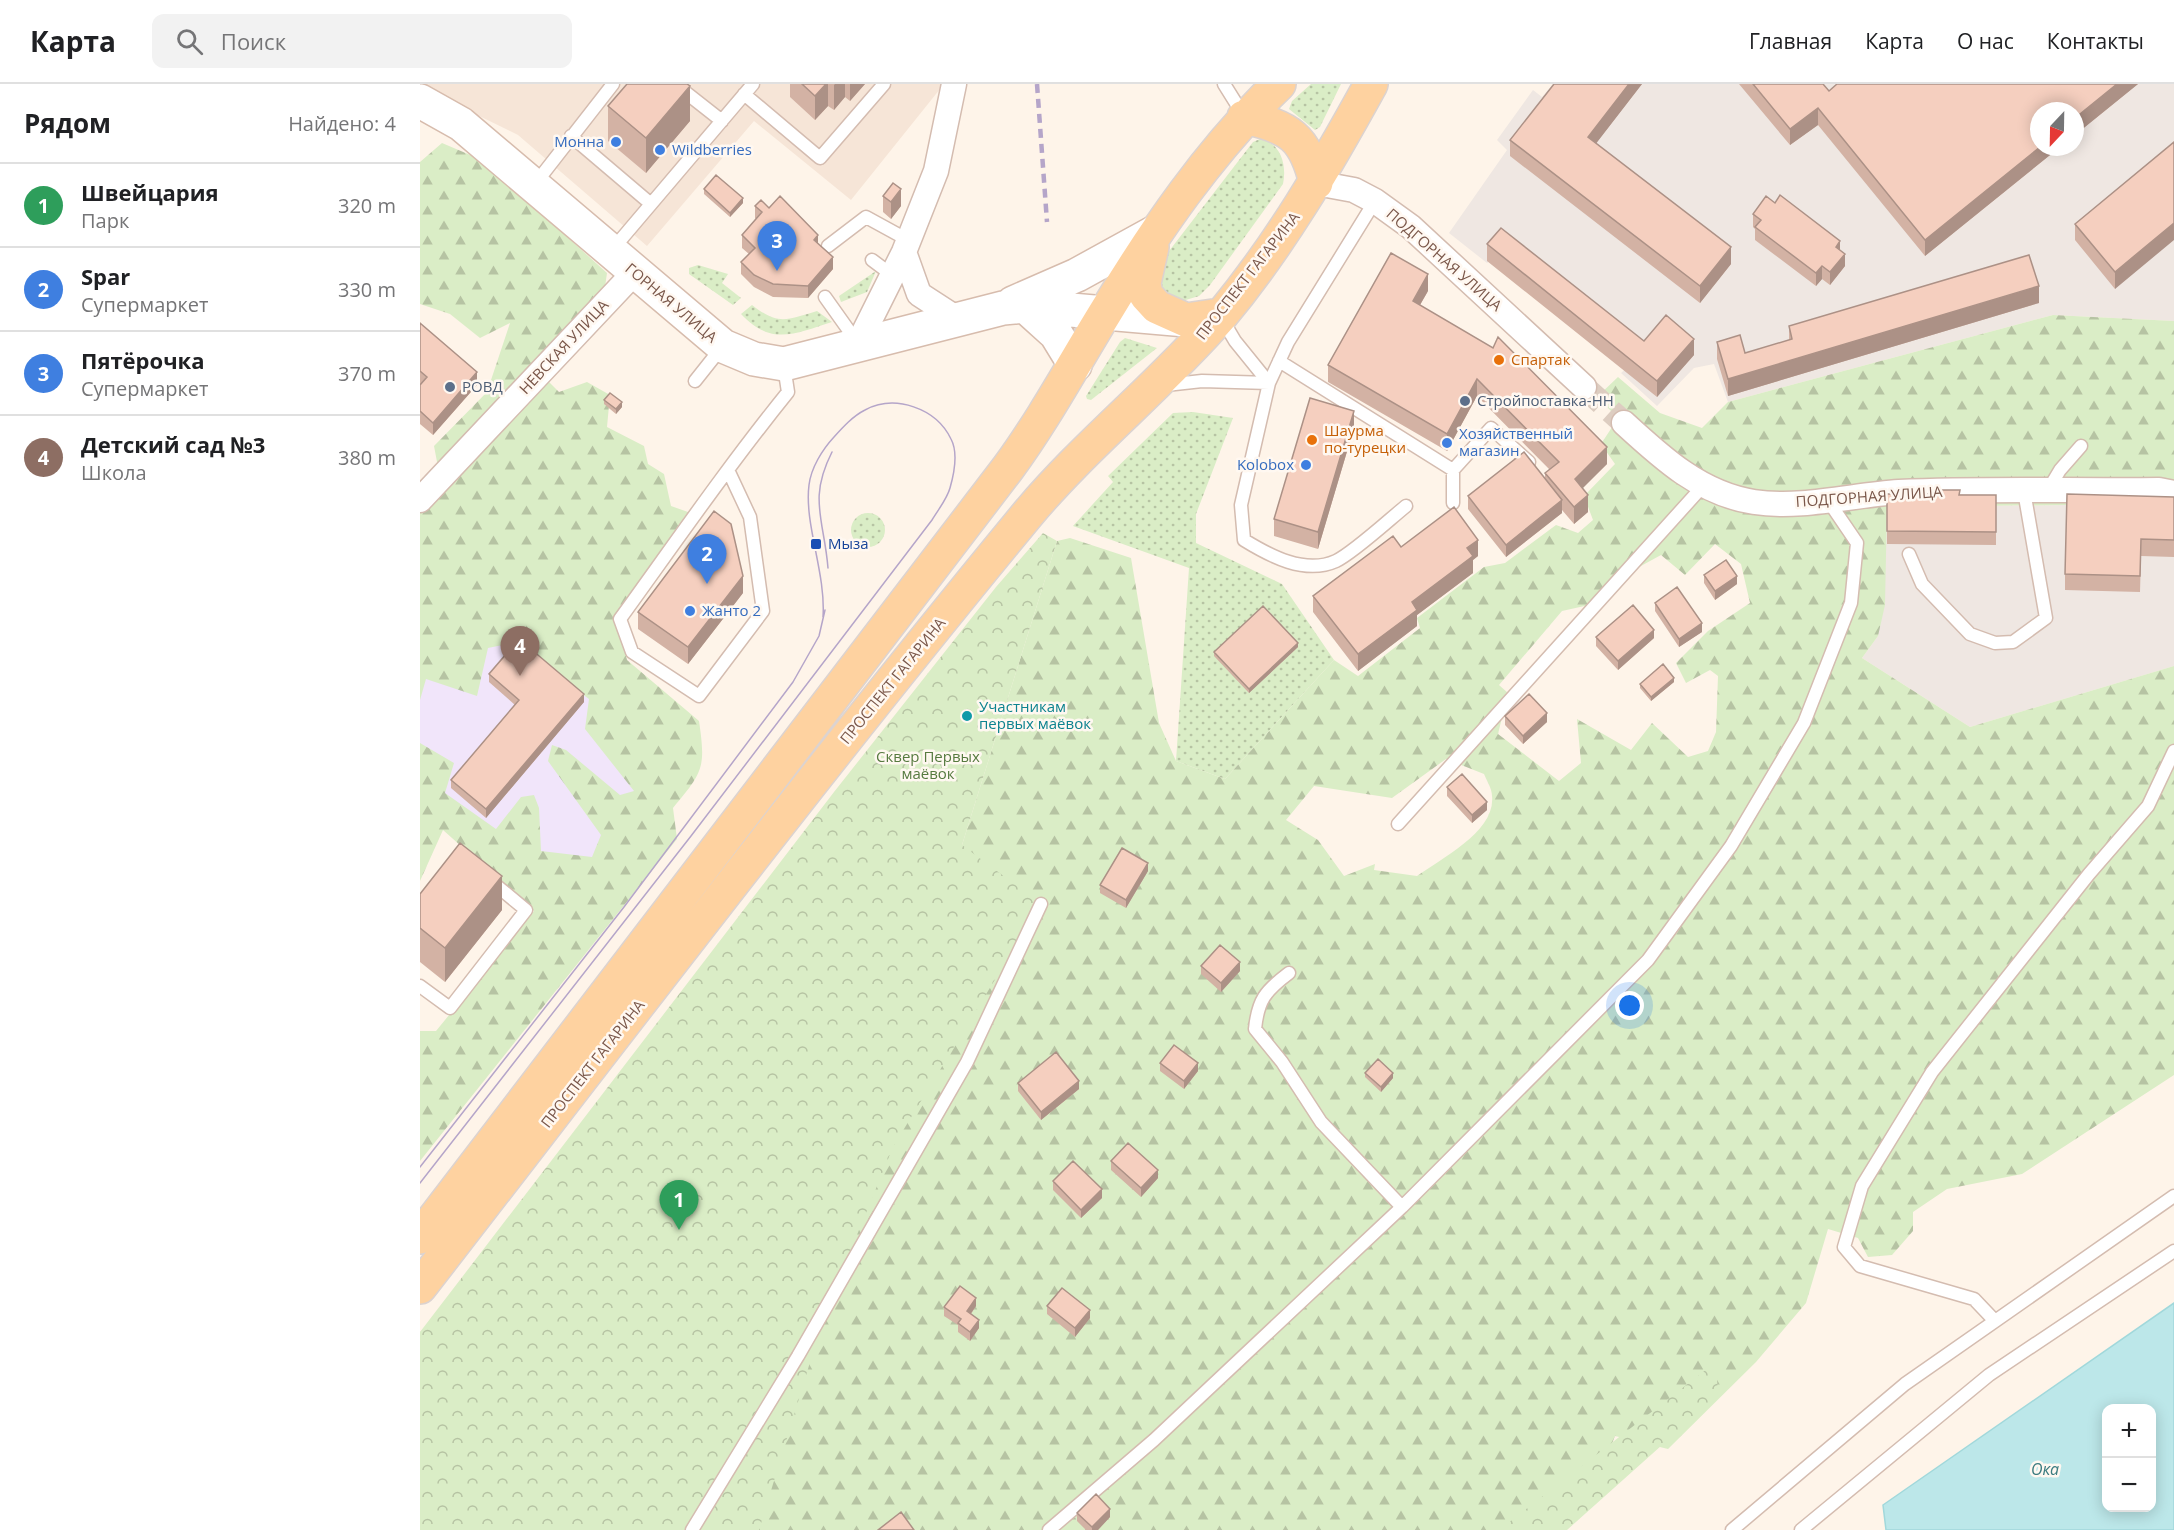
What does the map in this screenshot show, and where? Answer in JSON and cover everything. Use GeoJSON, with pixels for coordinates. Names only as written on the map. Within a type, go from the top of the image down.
{"type":"FeatureCollection","features":[{"type":"Feature","properties":{"kind":"main road","name":"ПРОСПЕКТ ГАГАРИНА"},"geometry":{"type":"LineString","coordinates":[[420,1237],[1038,428],[1104,314],[1157,231],[1244,117],[1278,84]]}},
{"type":"Feature","properties":{"kind":"main road","name":"ПРОСПЕКТ ГАГАРИНА"},"geometry":{"type":"LineString","coordinates":[[420,1287],[861,718],[1029,513],[1110,429],[1155,387],[1221,315],[1299,211],[1371,84]]}},
{"type":"Feature","properties":{"kind":"main road","name":"ГОРНАЯ УЛИЦА"},"geometry":{"type":"LineString","coordinates":[[420,101],[461,124],[634,273],[723,346],[754,359],[784,364],[956,318],[1014,307],[1186,320]]}},
{"type":"Feature","properties":{"kind":"main road"},"geometry":{"type":"LineString","coordinates":[[1244,117],[1276,124],[1298,139],[1310,159],[1316,183]]}},
{"type":"Feature","properties":{"kind":"main road","name":"ПРОСПЕКТ ГАГАРИНА"},"geometry":{"type":"LineString","coordinates":[[1157,231],[1146,269],[1146,295],[1156,307],[1186,320]]}},
{"type":"Feature","properties":{"kind":"main road","name":"ГОРНАЯ УЛИЦА"},"geometry":{"type":"LineString","coordinates":[[1014,307],[1157,231]]}},
{"type":"Feature","properties":{"kind":"main road"},"geometry":{"type":"LineString","coordinates":[[1014,307],[1056,334],[1075,365]]}},
{"type":"Feature","properties":{"kind":"main road"},"geometry":{"type":"LineString","coordinates":[[1186,320],[1221,315]]}},
{"type":"Feature","properties":{"kind":"street"},"geometry":{"type":"LineString","coordinates":[[858,344],[906,246],[936,171],[953,85]]}},
{"type":"Feature","properties":{"kind":"street","name":"ПОДГОРНАЯ УЛИЦА"},"geometry":{"type":"LineString","coordinates":[[1316,183],[1354,190],[1375,201],[1456,267],[1584,387]]}},
{"type":"Feature","properties":{"kind":"street"},"geometry":{"type":"LineString","coordinates":[[906,246],[919,294],[956,318]]}},
{"type":"Feature","properties":{"kind":"street","name":"НЕВСКАЯ УЛИЦА"},"geometry":{"type":"LineString","coordinates":[[420,500],[634,273]]}},
{"type":"Feature","properties":{"kind":"street","name":"ПОДГОРНАЯ УЛИЦА"},"geometry":{"type":"LineString","coordinates":[[1624,423],[1664,459],[1703,486],[1753,502],[1784,503],[1900,492],[2159,490],[2174,493]]}},
{"type":"Feature","properties":{"kind":"lane"},"geometry":{"type":"LineString","coordinates":[[675,84],[722,121]]}},
{"type":"Feature","properties":{"kind":"lane"},"geometry":{"type":"LineString","coordinates":[[610,252],[753,84]]}},
{"type":"Feature","properties":{"kind":"lane"},"geometry":{"type":"LineString","coordinates":[[744,94],[820,158],[884,84]]}},
{"type":"Feature","properties":{"kind":"lane"},"geometry":{"type":"LineString","coordinates":[[1224,84],[1244,117]]}},
{"type":"Feature","properties":{"kind":"lane"},"geometry":{"type":"LineString","coordinates":[[534,185],[606,86]]}},
{"type":"Feature","properties":{"kind":"lane"},"geometry":{"type":"LineString","coordinates":[[571,136],[651,204]]}},
{"type":"Feature","properties":{"kind":"lane"},"geometry":{"type":"LineString","coordinates":[[1375,201],[1288,342],[1269,383],[1241,505],[1244,540],[1270,557],[1309,566],[1336,561],[1406,506]]}},
{"type":"Feature","properties":{"kind":"lane"},"geometry":{"type":"LineString","coordinates":[[828,246],[866,217],[906,246]]}},
{"type":"Feature","properties":{"kind":"lane"},"geometry":{"type":"LineString","coordinates":[[872,260],[892,275]]}},
{"type":"Feature","properties":{"kind":"lane"},"geometry":{"type":"LineString","coordinates":[[825,297],[858,344]]}},
{"type":"Feature","properties":{"kind":"lane"},"geometry":{"type":"LineString","coordinates":[[1221,315],[1235,341],[1269,383]]}},
{"type":"Feature","properties":{"kind":"lane"},"geometry":{"type":"LineString","coordinates":[[695,381],[723,346]]}},
{"type":"Feature","properties":{"kind":"lane"},"geometry":{"type":"LineString","coordinates":[[1279,361],[1453,470]]}},
{"type":"Feature","properties":{"kind":"lane"},"geometry":{"type":"LineString","coordinates":[[728,470],[750,517],[764,610],[699,696],[632,652],[621,619],[728,470],[788,392],[784,364]]}},
{"type":"Feature","properties":{"kind":"lane"},"geometry":{"type":"LineString","coordinates":[[1155,387],[1202,381],[1269,383]]}},
{"type":"Feature","properties":{"kind":"lane"},"geometry":{"type":"LineString","coordinates":[[1453,502],[1453,470],[1491,428],[1529,462]]}},
{"type":"Feature","properties":{"kind":"lane"},"geometry":{"type":"LineString","coordinates":[[2048,491],[2060,470],[2081,446]]}},
{"type":"Feature","properties":{"kind":"lane"},"geometry":{"type":"LineString","coordinates":[[1398,824],[1703,486]]}},
{"type":"Feature","properties":{"kind":"lane"},"geometry":{"type":"LineString","coordinates":[[1909,554],[1922,584],[1970,634],[1995,643],[2013,642],[2046,618],[2024,491]]}},
{"type":"Feature","properties":{"kind":"lane"},"geometry":{"type":"LineString","coordinates":[[1049,1530],[1154,1440],[1402,1207],[1648,960],[1731,846],[1804,723],[1851,603],[1857,543],[1827,500]]}},
{"type":"Feature","properties":{"kind":"lane"},"geometry":{"type":"LineString","coordinates":[[1994,1320],[1974,1299],[1860,1266],[1844,1247],[1863,1186],[1932,1072],[2089,874],[2148,806],[2174,751]]}},
{"type":"Feature","properties":{"kind":"lane"},"geometry":{"type":"LineString","coordinates":[[420,986],[450,1008],[526,910],[483,874]]}},
{"type":"Feature","properties":{"kind":"lane"},"geometry":{"type":"LineString","coordinates":[[692,1530],[798,1356],[962,1072],[1041,904]]}},
{"type":"Feature","properties":{"kind":"lane"},"geometry":{"type":"LineString","coordinates":[[1289,973],[1269,988],[1257,1008],[1255,1029],[1282,1062],[1321,1122],[1402,1207]]}},
{"type":"Feature","properties":{"kind":"lane"},"geometry":{"type":"LineString","coordinates":[[1732,1530],[1905,1384],[2174,1196]]}},
{"type":"Feature","properties":{"kind":"lane"},"geometry":{"type":"LineString","coordinates":[[1801,1530],[1989,1375],[2174,1251]]}},
{"type":"Feature","properties":{"kind":"shaded area"},"geometry":{"type":"Polygon","coordinates":[[[420,84],[944,84],[851,200],[754,121],[647,246],[518,135],[420,87],[420,84]]]}},
{"type":"Feature","properties":{"kind":"shaded area"},"geometry":{"type":"Polygon","coordinates":[[[1553,84],[2174,84],[2174,321],[2053,315],[1728,402],[1714,364],[1694,368],[1657,406],[1621,373],[1636,360],[1505,248],[1487,263],[1449,233],[1507,150],[1497,140],[1533,90],[1542,97],[1553,84]]]}},
{"type":"Feature","properties":{"kind":"shaded area"},"geometry":{"type":"Polygon","coordinates":[[[2067,505],[2174,514],[2174,666],[1970,727],[1862,658],[1878,636],[1887,507],[2067,505]]]}},
{"type":"Feature","properties":{"kind":"shaded area"},"geometry":{"type":"Polygon","coordinates":[[[465,558],[695,733],[567,903],[420,790],[420,620],[465,558]]]}},
{"type":"Feature","properties":{"kind":"green space"},"geometry":{"type":"Polygon","coordinates":[[[1311,84],[1341,84],[1320,127],[1315,130],[1289,109],[1292,101],[1311,84]]]}},
{"type":"Feature","properties":{"kind":"green space"},"geometry":{"type":"Polygon","coordinates":[[[1260,139],[1267,141],[1278,150],[1283,162],[1283,184],[1210,285],[1199,296],[1179,302],[1163,292],[1161,284],[1166,255],[1253,142],[1260,139]]]}},
{"type":"Feature","properties":{"kind":"green space"},"geometry":{"type":"Polygon","coordinates":[[[442,143],[482,160],[607,273],[605,287],[532,365],[559,392],[587,382],[610,395],[607,427],[644,446],[648,464],[664,474],[671,506],[688,512],[616,614],[627,660],[699,721],[702,760],[691,786],[673,808],[677,839],[420,1161],[420,1031],[436,1031],[534,911],[443,830],[420,881],[420,743],[454,763],[445,793],[496,829],[521,797],[534,795],[539,808],[541,851],[592,857],[601,835],[548,761],[552,745],[566,750],[620,795],[634,791],[585,729],[589,699],[513,643],[488,648],[477,696],[426,679],[420,700],[420,488],[441,483],[434,446],[487,392],[510,323],[480,338],[450,314],[420,304],[420,162],[442,143]]]}},
{"type":"Feature","properties":{"kind":"green space"},"geometry":{"type":"Polygon","coordinates":[[[698,265],[728,274],[722,283],[741,298],[733,305],[689,274],[689,268],[698,265]]]}},
{"type":"Feature","properties":{"kind":"green space"},"geometry":{"type":"Polygon","coordinates":[[[876,271],[867,292],[841,302],[839,296],[876,271]]]}},
{"type":"Feature","properties":{"kind":"green space"},"geometry":{"type":"Polygon","coordinates":[[[752,305],[761,312],[776,318],[790,319],[817,311],[832,322],[795,333],[773,334],[752,324],[741,314],[752,305]]]}},
{"type":"Feature","properties":{"kind":"green space"},"geometry":{"type":"Polygon","coordinates":[[[2053,315],[2174,321],[2174,514],[2067,505],[1887,507],[1885,605],[1878,636],[1862,658],[1970,727],[2174,666],[2174,1075],[2022,1174],[1947,1189],[1913,1212],[1913,1231],[1892,1255],[1868,1257],[1858,1238],[1828,1229],[1806,1303],[1756,1362],[1668,1449],[1615,1436],[1595,1486],[1547,1530],[420,1530],[420,1332],[962,845],[1057,541],[1070,538],[1131,558],[1159,723],[1176,761],[1225,779],[1334,660],[1358,676],[1420,628],[1417,618],[1484,567],[1505,563],[1556,525],[1578,533],[1593,520],[1584,496],[1615,464],[1601,444],[1618,418],[1597,397],[1618,377],[1660,413],[1702,428],[1728,402],[2053,315]],[[1715,544],[1685,575],[1661,555],[1619,578],[1598,603],[1562,611],[1499,685],[1508,693],[1498,734],[1559,781],[1581,763],[1577,719],[1631,750],[1652,723],[1688,757],[1708,751],[1716,732],[1718,676],[1710,670],[1686,683],[1676,663],[1708,631],[1750,603],[1741,564],[1715,544]],[[1446,759],[1392,798],[1314,786],[1286,820],[1318,840],[1344,876],[1375,864],[1374,870],[1417,876],[1453,852],[1477,832],[1491,809],[1492,793],[1484,774],[1446,759]]]}},
{"type":"Feature","properties":{"kind":"green space"},"geometry":{"type":"Polygon","coordinates":[[[1125,338],[1157,348],[1091,400],[1087,399],[1086,396],[1120,342],[1125,338]]]}},
{"type":"Feature","properties":{"kind":"green space"},"geometry":{"type":"Polygon","coordinates":[[[1193,412],[1233,418],[1196,514],[1196,543],[1282,584],[1334,660],[1225,779],[1176,761],[1189,568],[1073,526],[1113,482],[1108,476],[1173,413],[1193,412]]]}},
{"type":"Feature","properties":{"kind":"green space"},"geometry":{"type":"Polygon","coordinates":[[[868,513],[880,518],[885,530],[880,542],[868,547],[856,542],[851,530],[856,518],[868,513]]]}},
{"type":"Feature","properties":{"kind":"green space","name":"Сквер Первых маёвок"},"geometry":{"type":"Polygon","coordinates":[[[1043,533],[1057,541],[962,845],[1041,904],[893,1147],[825,1313],[759,1530],[420,1530],[420,1332],[834,792],[996,587],[1043,533]]]}},
{"type":"Feature","properties":{"kind":"green space"},"geometry":{"type":"Polygon","coordinates":[[[1716,1362],[1718,1395],[1567,1530],[1499,1530],[1716,1362]]]}},
{"type":"Feature","properties":{"kind":"water","name":"Ока"},"geometry":{"type":"Polygon","coordinates":[[[2174,1303],[2174,1530],[1886,1530],[1883,1505],[2174,1303]]]}},
{"type":"Feature","properties":{"kind":"building"},"geometry":{"type":"Polygon","coordinates":[[[627,84],[687,84],[690,86],[646,138],[608,106],[627,84]]]}},
{"type":"Feature","properties":{"kind":"building"},"geometry":{"type":"Polygon","coordinates":[[[802,84],[826,84],[815,96],[802,84]]]}},
{"type":"Feature","properties":{"kind":"building"},"geometry":{"type":"Polygon","coordinates":[[[1554,84],[1629,84],[1588,137],[1731,247],[1700,286],[1510,140],[1554,84]]]}},
{"type":"Feature","properties":{"kind":"building"},"geometry":{"type":"Polygon","coordinates":[[[1753,84],[1823,84],[1829,91],[1837,84],[2117,84],[2084,111],[2084,102],[2030,102],[2030,155],[1925,240],[1818,108],[1790,129],[1753,84]]]}},
{"type":"Feature","properties":{"kind":"building"},"geometry":{"type":"Polygon","coordinates":[[[2174,142],[2174,223],[2115,272],[2075,224],[2174,142]]]}},
{"type":"Feature","properties":{"kind":"building"},"geometry":{"type":"Polygon","coordinates":[[[716,175],[743,198],[730,213],[704,189],[716,175]]]}},
{"type":"Feature","properties":{"kind":"building"},"geometry":{"type":"Polygon","coordinates":[[[893,183],[901,189],[891,202],[883,196],[893,183]]]}},
{"type":"Feature","properties":{"kind":"building"},"geometry":{"type":"Polygon","coordinates":[[[1780,195],[1840,241],[1836,247],[1845,254],[1830,272],[1822,266],[1816,273],[1755,227],[1761,220],[1753,214],[1766,196],[1775,203],[1780,195]]]}},
{"type":"Feature","properties":{"kind":"building"},"geometry":{"type":"Polygon","coordinates":[[[780,196],[818,235],[814,240],[833,257],[808,286],[773,284],[754,275],[741,262],[755,248],[742,235],[762,212],[755,206],[761,200],[769,208],[780,196]]]}},
{"type":"Feature","properties":{"kind":"building"},"geometry":{"type":"Polygon","coordinates":[[[1501,228],[1644,341],[1666,315],[1694,339],[1657,381],[1487,244],[1501,228]]]}},
{"type":"Feature","properties":{"kind":"building"},"geometry":{"type":"Polygon","coordinates":[[[1391,253],[1428,274],[1413,301],[1493,348],[1498,337],[1607,447],[1575,479],[1588,495],[1574,507],[1545,473],[1559,462],[1477,379],[1447,434],[1328,365],[1391,253]]]}},
{"type":"Feature","properties":{"kind":"building"},"geometry":{"type":"Polygon","coordinates":[[[2029,255],[2039,286],[1728,379],[1717,342],[1740,335],[1745,353],[1792,339],[1789,326],[2029,255]]]}},
{"type":"Feature","properties":{"kind":"building","name":"РОВД"},"geometry":{"type":"Polygon","coordinates":[[[420,323],[477,372],[433,423],[420,411],[420,385],[427,377],[420,371],[420,323]]]}},
{"type":"Feature","properties":{"kind":"building"},"geometry":{"type":"Polygon","coordinates":[[[610,393],[622,402],[616,409],[604,400],[610,393]]]}},
{"type":"Feature","properties":{"kind":"building"},"geometry":{"type":"Polygon","coordinates":[[[1310,398],[1354,411],[1318,532],[1274,519],[1310,398]]]}},
{"type":"Feature","properties":{"kind":"building"},"geometry":{"type":"Polygon","coordinates":[[[1524,452],[1562,500],[1506,545],[1468,496],[1524,452]]]}},
{"type":"Feature","properties":{"kind":"building"},"geometry":{"type":"Polygon","coordinates":[[[1940,490],[1960,490],[1959,495],[1996,495],[1996,532],[1887,531],[1887,494],[1940,494],[1940,490]]]}},
{"type":"Feature","properties":{"kind":"building"},"geometry":{"type":"Polygon","coordinates":[[[2067,494],[2174,497],[2174,540],[2141,539],[2140,576],[2065,574],[2067,494]]]}},
{"type":"Feature","properties":{"kind":"building"},"geometry":{"type":"Polygon","coordinates":[[[1454,507],[1478,540],[1467,548],[1473,556],[1412,602],[1417,610],[1358,654],[1313,596],[1393,536],[1401,547],[1454,507]]]}},
{"type":"Feature","properties":{"kind":"building","name":"Жанто 2"},"geometry":{"type":"Polygon","coordinates":[[[714,511],[731,524],[743,576],[688,647],[638,612],[714,511]]]}},
{"type":"Feature","properties":{"kind":"building"},"geometry":{"type":"Polygon","coordinates":[[[1726,560],[1737,576],[1715,591],[1704,575],[1726,560]]]}},
{"type":"Feature","properties":{"kind":"building"},"geometry":{"type":"Polygon","coordinates":[[[1677,587],[1702,623],[1679,639],[1655,603],[1677,587]]]}},
{"type":"Feature","properties":{"kind":"building"},"geometry":{"type":"Polygon","coordinates":[[[1633,605],[1654,630],[1618,661],[1596,637],[1633,605]]]}},
{"type":"Feature","properties":{"kind":"building"},"geometry":{"type":"Polygon","coordinates":[[[1263,606],[1298,643],[1249,689],[1214,652],[1263,606]]]}},
{"type":"Feature","properties":{"kind":"building"},"geometry":{"type":"Polygon","coordinates":[[[519,639],[584,694],[486,809],[451,780],[519,700],[489,674],[519,639]]]}},
{"type":"Feature","properties":{"kind":"building"},"geometry":{"type":"Polygon","coordinates":[[[1663,664],[1674,678],[1651,697],[1640,684],[1663,664]]]}},
{"type":"Feature","properties":{"kind":"building"},"geometry":{"type":"Polygon","coordinates":[[[1529,694],[1547,713],[1523,736],[1505,716],[1529,694]]]}},
{"type":"Feature","properties":{"kind":"building"},"geometry":{"type":"Polygon","coordinates":[[[1462,774],[1487,802],[1472,815],[1447,787],[1462,774]]]}},
{"type":"Feature","properties":{"kind":"building"},"geometry":{"type":"Polygon","coordinates":[[[460,843],[502,876],[445,948],[420,928],[420,894],[460,843]]]}},
{"type":"Feature","properties":{"kind":"building"},"geometry":{"type":"Polygon","coordinates":[[[1122,848],[1148,863],[1126,900],[1100,885],[1122,848]]]}},
{"type":"Feature","properties":{"kind":"building"},"geometry":{"type":"Polygon","coordinates":[[[1220,945],[1240,962],[1221,983],[1201,966],[1220,945]]]}},
{"type":"Feature","properties":{"kind":"building"},"geometry":{"type":"Polygon","coordinates":[[[1174,1045],[1198,1063],[1184,1081],[1160,1063],[1174,1045]]]}},
{"type":"Feature","properties":{"kind":"building"},"geometry":{"type":"Polygon","coordinates":[[[1056,1052],[1079,1081],[1041,1112],[1018,1083],[1056,1052]]]}},
{"type":"Feature","properties":{"kind":"building"},"geometry":{"type":"Polygon","coordinates":[[[1378,1059],[1393,1073],[1381,1087],[1365,1073],[1378,1059]]]}},
{"type":"Feature","properties":{"kind":"building"},"geometry":{"type":"Polygon","coordinates":[[[1128,1143],[1158,1170],[1141,1188],[1111,1161],[1128,1143]]]}},
{"type":"Feature","properties":{"kind":"building"},"geometry":{"type":"Polygon","coordinates":[[[1073,1161],[1102,1189],[1081,1210],[1053,1181],[1073,1161]]]}},
{"type":"Feature","properties":{"kind":"building"},"geometry":{"type":"Polygon","coordinates":[[[960,1286],[976,1298],[967,1311],[979,1320],[970,1332],[958,1323],[961,1319],[944,1307],[960,1286]]]}},
{"type":"Feature","properties":{"kind":"building"},"geometry":{"type":"Polygon","coordinates":[[[1062,1288],[1090,1310],[1075,1328],[1047,1306],[1062,1288]]]}},
{"type":"Feature","properties":{"kind":"building"},"geometry":{"type":"Polygon","coordinates":[[[1096,1494],[1110,1509],[1092,1527],[1077,1513],[1096,1494]]]}},
{"type":"Feature","properties":{"kind":"building"},"geometry":{"type":"Polygon","coordinates":[[[901,1512],[914,1530],[878,1530],[901,1512]]]}},
{"type":"Feature","properties":{"kind":"tunnel"},"geometry":{"type":"LineString","coordinates":[[1584,387],[1624,423]]}},
{"type":"Feature","properties":{"kind":"tram line"},"geometry":{"type":"LineString","coordinates":[[420,1183],[691,836],[932,520],[949,492],[955,457],[953,444],[944,428],[925,412],[901,404],[877,405],[852,419],[821,453],[810,479],[808,500],[821,583],[823,617]]}},
{"type":"Feature","properties":{"kind":"tram line"},"geometry":{"type":"LineString","coordinates":[[828,568],[819,496],[825,468],[832,452]]}},
{"type":"Feature","properties":{"kind":"tram line"},"geometry":{"type":"LineString","coordinates":[[420,1167],[624,907],[793,682],[819,636],[825,610]]}},
{"type":"Feature","properties":{"kind":"railway"},"geometry":{"type":"LineString","coordinates":[[1037,84],[1047,222]]}},
{"type":"Feature","properties":{"kind":"place","name":"Монна"},"geometry":{"type":"Point","coordinates":[616,142]}},
{"type":"Feature","properties":{"kind":"place","name":"Wildberries"},"geometry":{"type":"Point","coordinates":[660,150]}},
{"type":"Feature","properties":{"kind":"place","name":"Пятёрочка"},"geometry":{"type":"Point","coordinates":[777,271]}},
{"type":"Feature","properties":{"kind":"place","name":"Спартак"},"geometry":{"type":"Point","coordinates":[1499,360]}},
{"type":"Feature","properties":{"kind":"place","name":"РОВД"},"geometry":{"type":"Point","coordinates":[450,387]}},
{"type":"Feature","properties":{"kind":"place","name":"Стройпоставка-НН"},"geometry":{"type":"Point","coordinates":[1465,401]}},
{"type":"Feature","properties":{"kind":"place","name":"Шаурма по-турецки"},"geometry":{"type":"Point","coordinates":[1312,440]}},
{"type":"Feature","properties":{"kind":"place","name":"Хозяйственный магазин"},"geometry":{"type":"Point","coordinates":[1447,443]}},
{"type":"Feature","properties":{"kind":"place","name":"Kolobox"},"geometry":{"type":"Point","coordinates":[1306,465]}},
{"type":"Feature","properties":{"kind":"place","name":"Мыза"},"geometry":{"type":"Point","coordinates":[816,544]}},
{"type":"Feature","properties":{"kind":"place","name":"Spar"},"geometry":{"type":"Point","coordinates":[707,584]}},
{"type":"Feature","properties":{"kind":"place","name":"Жанто 2"},"geometry":{"type":"Point","coordinates":[690,611]}},
{"type":"Feature","properties":{"kind":"place","name":"Детский сад №3"},"geometry":{"type":"Point","coordinates":[520,676]}},
{"type":"Feature","properties":{"kind":"place","name":"Участникам первых маёвок"},"geometry":{"type":"Point","coordinates":[967,716]}},
{"type":"Feature","properties":{"kind":"place","name":"Швейцария"},"geometry":{"type":"Point","coordinates":[679,1230]}}]}
